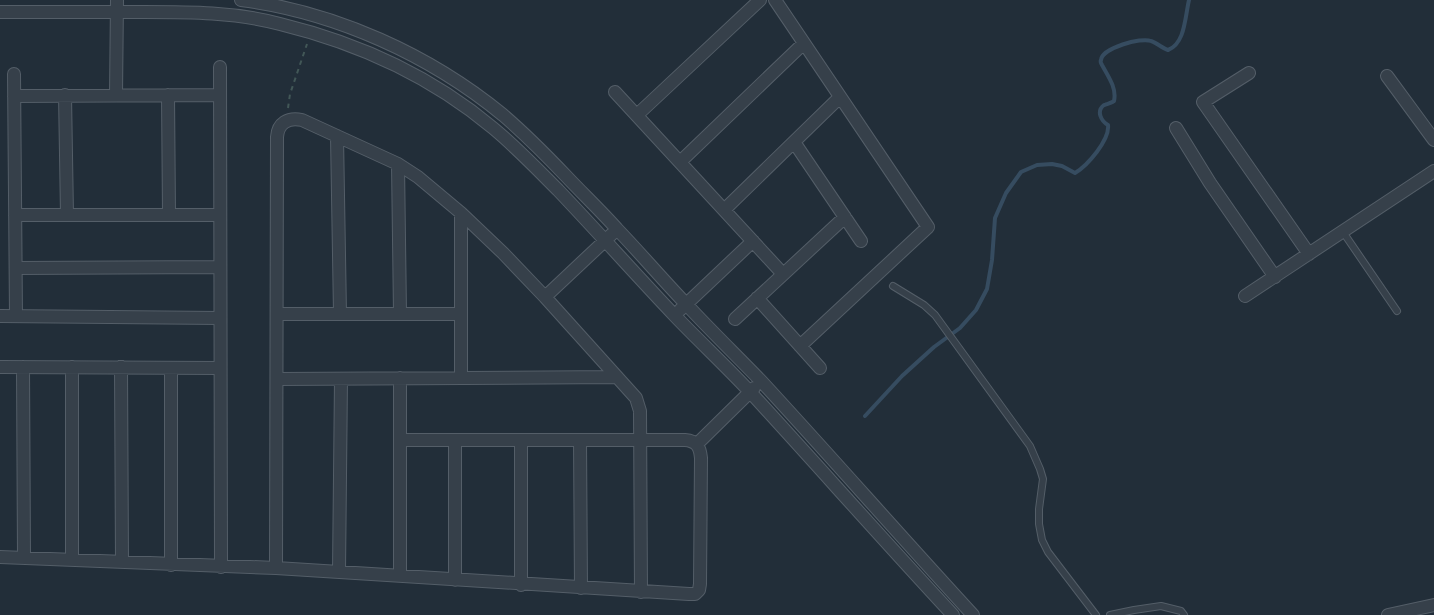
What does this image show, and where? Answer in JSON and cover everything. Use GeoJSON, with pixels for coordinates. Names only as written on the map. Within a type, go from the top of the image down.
{"type":"FeatureCollection","features":[{"type":"Feature","properties":{"kind":"street"},"geometry":{"type":"LineString","coordinates":[[241,0],[316,17],[385,42],[449,76],[502,115],[526,136],[618,229],[686,304],[761,381],[973,615]]}},
{"type":"Feature","properties":{"kind":"street"},"geometry":{"type":"LineString","coordinates":[[637,115],[760,0]]}},
{"type":"Feature","properties":{"kind":"street"},"geometry":{"type":"LineString","coordinates":[[775,0],[928,227],[800,346]]}},
{"type":"Feature","properties":{"kind":"street"},"geometry":{"type":"LineString","coordinates":[[0,12],[71,6],[117,6],[225,14],[278,23],[378,56],[440,90],[492,127],[523,154],[750,392],[953,615]]}},
{"type":"Feature","properties":{"kind":"street"},"geometry":{"type":"LineString","coordinates":[[116,95],[117,6]]}},
{"type":"Feature","properties":{"kind":"street"},"geometry":{"type":"LineString","coordinates":[[310,32],[316,17]]}},
{"type":"Feature","properties":{"kind":"street"},"geometry":{"type":"LineString","coordinates":[[680,162],[804,43]]}},
{"type":"Feature","properties":{"kind":"street"},"geometry":{"type":"LineString","coordinates":[[220,67],[221,567]]}},
{"type":"Feature","properties":{"kind":"street"},"geometry":{"type":"LineString","coordinates":[[1249,73],[1203,102],[1309,254]]}},
{"type":"Feature","properties":{"kind":"street"},"geometry":{"type":"LineString","coordinates":[[14,74],[16,316]]}},
{"type":"Feature","properties":{"kind":"street"},"geometry":{"type":"LineString","coordinates":[[440,90],[449,76]]}},
{"type":"Feature","properties":{"kind":"street"},"geometry":{"type":"LineString","coordinates":[[1387,76],[1434,140]]}},
{"type":"Feature","properties":{"kind":"street"},"geometry":{"type":"LineString","coordinates":[[615,92],[783,274]]}},
{"type":"Feature","properties":{"kind":"street"},"geometry":{"type":"LineString","coordinates":[[14,96],[220,94]]}},
{"type":"Feature","properties":{"kind":"street"},"geometry":{"type":"LineString","coordinates":[[168,95],[169,215]]}},
{"type":"Feature","properties":{"kind":"street"},"geometry":{"type":"LineString","coordinates":[[65,96],[67,215]]}},
{"type":"Feature","properties":{"kind":"street"},"geometry":{"type":"LineString","coordinates":[[724,210],[840,97]]}},
{"type":"Feature","properties":{"kind":"street"},"geometry":{"type":"LineString","coordinates":[[276,568],[277,137],[280,126],[289,119],[295,118],[398,164],[418,177],[461,213],[503,253],[633,395],[639,407],[641,592]]}},
{"type":"Feature","properties":{"kind":"street"},"geometry":{"type":"LineString","coordinates":[[1176,128],[1210,183],[1275,277]]}},
{"type":"Feature","properties":{"kind":"street"},"geometry":{"type":"LineString","coordinates":[[337,136],[340,314]]}},
{"type":"Feature","properties":{"kind":"street"},"geometry":{"type":"LineString","coordinates":[[794,142],[861,241]]}},
{"type":"Feature","properties":{"kind":"street"},"geometry":{"type":"LineString","coordinates":[[398,164],[400,314]]}},
{"type":"Feature","properties":{"kind":"street"},"geometry":{"type":"LineString","coordinates":[[1245,296],[1434,171]]}},
{"type":"Feature","properties":{"kind":"street"},"geometry":{"type":"LineString","coordinates":[[461,213],[461,378]]}},
{"type":"Feature","properties":{"kind":"street"},"geometry":{"type":"LineString","coordinates":[[15,215],[220,215]]}},
{"type":"Feature","properties":{"kind":"street"},"geometry":{"type":"LineString","coordinates":[[735,319],[845,217]]}},
{"type":"Feature","properties":{"kind":"street"},"geometry":{"type":"LineString","coordinates":[[545,297],[618,229]]}},
{"type":"Feature","properties":{"kind":"street"},"geometry":{"type":"LineString","coordinates":[[675,315],[753,241]]}},
{"type":"Feature","properties":{"kind":"street"},"geometry":{"type":"LineString","coordinates":[[16,268],[220,267]]}},
{"type":"Feature","properties":{"kind":"street"},"geometry":{"type":"LineString","coordinates":[[757,298],[820,368]]}},
{"type":"Feature","properties":{"kind":"street"},"geometry":{"type":"LineString","coordinates":[[277,314],[461,314]]}},
{"type":"Feature","properties":{"kind":"street"},"geometry":{"type":"LineString","coordinates":[[0,316],[220,318]]}},
{"type":"Feature","properties":{"kind":"street"},"geometry":{"type":"LineString","coordinates":[[0,367],[220,368]]}},
{"type":"Feature","properties":{"kind":"street"},"geometry":{"type":"LineString","coordinates":[[23,367],[24,558]]}},
{"type":"Feature","properties":{"kind":"street"},"geometry":{"type":"LineString","coordinates":[[72,367],[72,560]]}},
{"type":"Feature","properties":{"kind":"street"},"geometry":{"type":"LineString","coordinates":[[121,367],[122,562]]}},
{"type":"Feature","properties":{"kind":"street"},"geometry":{"type":"LineString","coordinates":[[171,368],[171,565]]}},
{"type":"Feature","properties":{"kind":"street"},"geometry":{"type":"LineString","coordinates":[[277,380],[617,376]]}},
{"type":"Feature","properties":{"kind":"street"},"geometry":{"type":"LineString","coordinates":[[400,378],[400,576]]}},
{"type":"Feature","properties":{"kind":"street"},"geometry":{"type":"LineString","coordinates":[[339,572],[340,379]]}},
{"type":"Feature","properties":{"kind":"street"},"geometry":{"type":"LineString","coordinates":[[697,444],[761,381]]}},
{"type":"Feature","properties":{"kind":"street"},"geometry":{"type":"LineString","coordinates":[[0,557],[276,568],[641,592],[695,594],[699,590],[701,458],[699,448],[694,441],[400,440]]}},
{"type":"Feature","properties":{"kind":"street"},"geometry":{"type":"LineString","coordinates":[[454,580],[455,440]]}},
{"type":"Feature","properties":{"kind":"street"},"geometry":{"type":"LineString","coordinates":[[520,585],[521,440]]}},
{"type":"Feature","properties":{"kind":"street"},"geometry":{"type":"LineString","coordinates":[[580,440],[581,588]]}},
{"type":"Feature","properties":{"kind":"street"},"geometry":{"type":"LineString","coordinates":[[1388,615],[1434,605]]}},
{"type":"Feature","properties":{"kind":"lane"},"geometry":{"type":"LineString","coordinates":[[1342,232],[1397,311]]}},
{"type":"Feature","properties":{"kind":"lane"},"geometry":{"type":"LineString","coordinates":[[893,286],[924,305],[935,315],[1029,446],[1043,479],[1039,509],[1042,540],[1048,552],[1096,615]]}},
{"type":"Feature","properties":{"kind":"lane"},"geometry":{"type":"LineString","coordinates":[[1110,615],[1161,606],[1181,611],[1184,615]]}},
{"type":"Feature","properties":{"kind":"path"},"geometry":{"type":"LineString","coordinates":[[289,119],[290,94],[310,32]]}},
{"type":"Feature","properties":{"kind":"waterway"},"geometry":{"type":"LineString","coordinates":[[865,416],[902,376],[934,347],[960,328],[976,310],[987,289],[995,218],[1006,193],[1021,172],[1037,165],[1052,164],[1075,173],[1086,165],[1102,145],[1108,125],[1103,121],[1100,110],[1104,105],[1114,101],[1115,96],[1101,63],[1103,56],[1123,44],[1146,40],[1168,50],[1174,47],[1181,36],[1189,0]]}}]}
